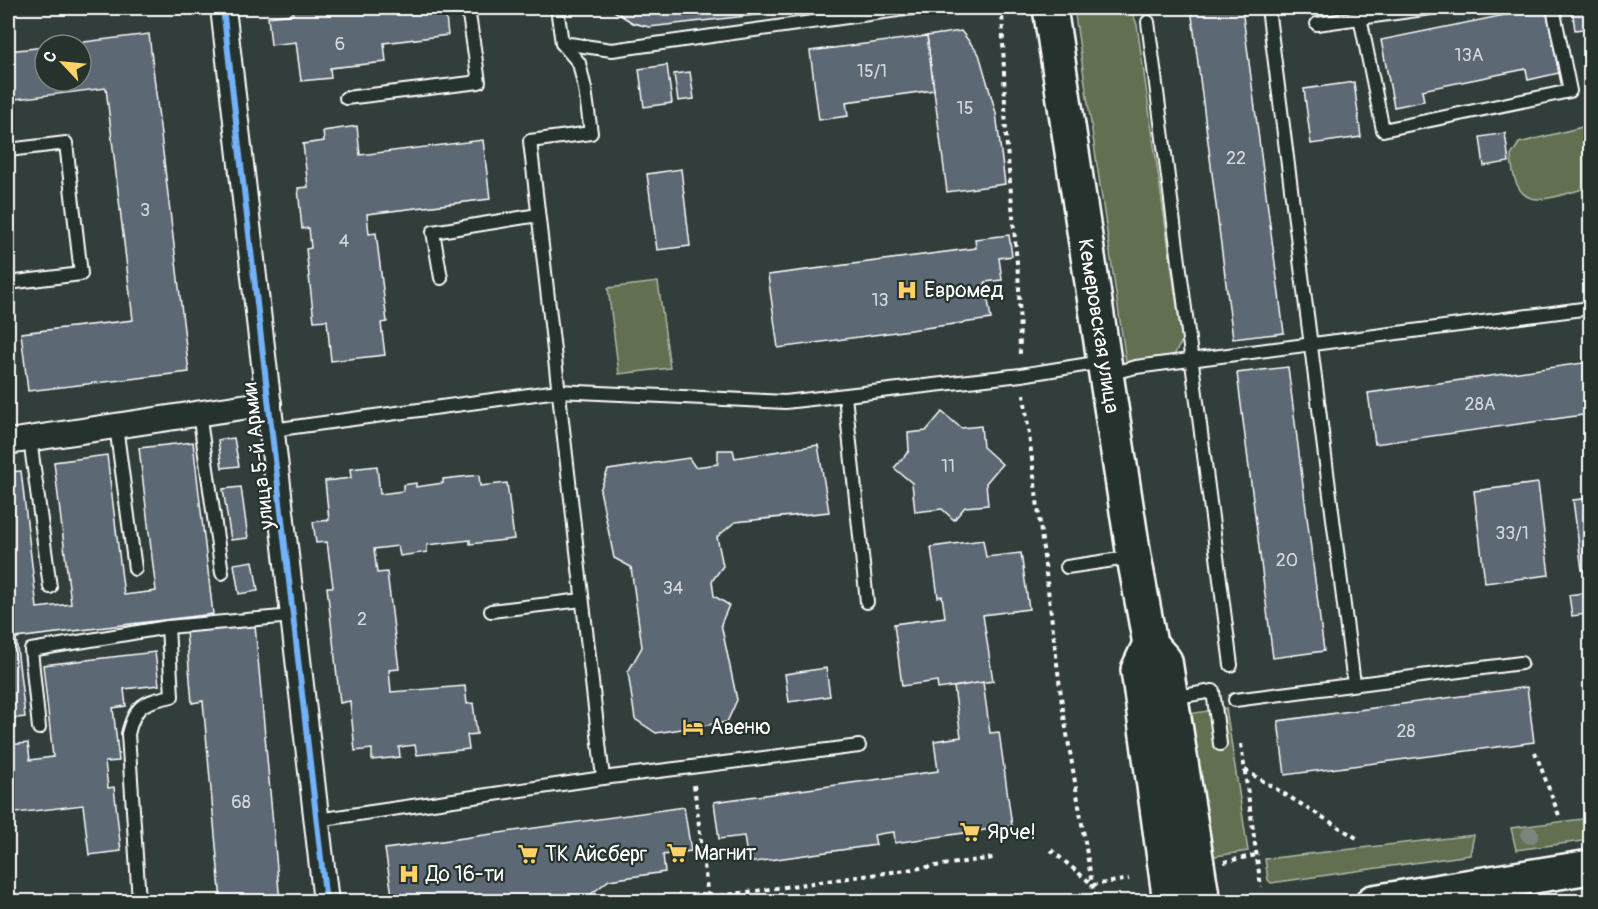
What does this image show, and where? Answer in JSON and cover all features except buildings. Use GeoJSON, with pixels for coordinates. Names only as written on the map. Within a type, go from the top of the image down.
{"type":"FeatureCollection","features":[{"type":"Feature","properties":{"kind":"main road","name":"Кемеровская улица"},"geometry":{"type":"LineString","coordinates":[[1050,8],[1134,557],[1150,644],[1165,662],[1203,902]]}},
{"type":"Feature","properties":{"kind":"main road"},"geometry":{"type":"LineString","coordinates":[[1150,644],[1138,670],[1170,902]]}},
{"type":"Feature","properties":{"kind":"main road"},"geometry":{"type":"LineString","coordinates":[[1373,902],[1590,867]]}},
{"type":"Feature","properties":{"kind":"street","name":"улица 5-й Армии"},"geometry":{"type":"LineString","coordinates":[[223,8],[326,902]]}},
{"type":"Feature","properties":{"kind":"street"},"geometry":{"type":"LineString","coordinates":[[19,441],[269,403]]}},
{"type":"Feature","properties":{"kind":"lane"},"geometry":{"type":"LineString","coordinates":[[346,98],[479,82],[468,8]]}},
{"type":"Feature","properties":{"kind":"lane"},"geometry":{"type":"LineString","coordinates":[[557,8],[562,43],[579,63],[591,133],[530,141],[603,778]]}},
{"type":"Feature","properties":{"kind":"lane"},"geometry":{"type":"LineString","coordinates":[[562,43],[612,50],[912,8]]}},
{"type":"Feature","properties":{"kind":"lane"},"geometry":{"type":"LineString","coordinates":[[1268,8],[1354,684]]}},
{"type":"Feature","properties":{"kind":"lane"},"geometry":{"type":"LineString","coordinates":[[1317,24],[1431,8]]}},
{"type":"Feature","properties":{"kind":"lane"},"geometry":{"type":"LineString","coordinates":[[1360,17],[1383,130],[1570,91],[1553,8]]}},
{"type":"Feature","properties":{"kind":"lane"},"geometry":{"type":"LineString","coordinates":[[1148,22],[1231,665]]}},
{"type":"Feature","properties":{"kind":"lane"},"geometry":{"type":"LineString","coordinates":[[8,150],[66,143],[81,274],[8,283]]}},
{"type":"Feature","properties":{"kind":"lane"},"geometry":{"type":"LineString","coordinates":[[441,278],[433,232],[538,215]]}},
{"type":"Feature","properties":{"kind":"lane"},"geometry":{"type":"LineString","coordinates":[[272,430],[558,391],[785,402],[1021,375],[1136,367],[1590,308]]}},
{"type":"Feature","properties":{"kind":"lane"},"geometry":{"type":"LineString","coordinates":[[845,396],[867,602]]}},
{"type":"Feature","properties":{"kind":"lane"},"geometry":{"type":"LineString","coordinates":[[199,414],[222,573]]}},
{"type":"Feature","properties":{"kind":"lane"},"geometry":{"type":"LineString","coordinates":[[116,426],[135,569]]}},
{"type":"Feature","properties":{"kind":"lane"},"geometry":{"type":"LineString","coordinates":[[19,441],[50,586]]}},
{"type":"Feature","properties":{"kind":"lane"},"geometry":{"type":"LineString","coordinates":[[1067,567],[1134,557]]}},
{"type":"Feature","properties":{"kind":"lane"},"geometry":{"type":"LineString","coordinates":[[491,611],[582,600]]}},
{"type":"Feature","properties":{"kind":"lane"},"geometry":{"type":"LineString","coordinates":[[39,728],[31,650],[168,627],[293,616]]}},
{"type":"Feature","properties":{"kind":"lane"},"geometry":{"type":"LineString","coordinates":[[139,901],[128,735],[132,714],[147,701],[172,696],[168,627]]}},
{"type":"Feature","properties":{"kind":"lane"},"geometry":{"type":"LineString","coordinates":[[1235,700],[1521,663]]}},
{"type":"Feature","properties":{"kind":"lane"},"geometry":{"type":"LineString","coordinates":[[1170,698],[1213,691],[1220,744]]}},
{"type":"Feature","properties":{"kind":"lane"},"geometry":{"type":"LineString","coordinates":[[317,820],[603,778],[859,746]]}},
{"type":"Feature","properties":{"kind":"path"},"geometry":{"type":"LineString","coordinates":[[1002,8],[1006,135],[1019,286],[1021,375],[1062,704],[1095,902]]}},
{"type":"Feature","properties":{"kind":"path"},"geometry":{"type":"LineString","coordinates":[[1235,700],[1261,887]]}},
{"type":"Feature","properties":{"kind":"path"},"geometry":{"type":"LineString","coordinates":[[1535,753],[1560,818]]}},
{"type":"Feature","properties":{"kind":"path"},"geometry":{"type":"LineString","coordinates":[[692,767],[708,897]]}},
{"type":"Feature","properties":{"kind":"path"},"geometry":{"type":"LineString","coordinates":[[1244,770],[1360,840]]}},
{"type":"Feature","properties":{"kind":"path"},"geometry":{"type":"LineString","coordinates":[[1051,850],[1093,885],[1129,879]]}},
{"type":"Feature","properties":{"kind":"path"},"geometry":{"type":"LineString","coordinates":[[1215,864],[1256,855]]}},
{"type":"Feature","properties":{"kind":"path"},"geometry":{"type":"LineString","coordinates":[[676,902],[993,858]]}},
{"type":"Feature","properties":{"kind":"green space"},"geometry":{"type":"Polygon","coordinates":[[[1074,8],[1131,8],[1137,25],[1182,341],[1174,355],[1126,362],[1074,8]]]}},
{"type":"Feature","properties":{"kind":"green space"},"geometry":{"type":"Polygon","coordinates":[[[1590,125],[1590,187],[1560,196],[1536,199],[1526,196],[1519,189],[1511,156],[1519,143],[1590,125]]]}},
{"type":"Feature","properties":{"kind":"green space"},"geometry":{"type":"Polygon","coordinates":[[[658,282],[670,368],[619,374],[608,288],[658,282]]]}},
{"type":"Feature","properties":{"kind":"green space"},"geometry":{"type":"Polygon","coordinates":[[[1226,708],[1248,851],[1203,858],[1182,715],[1226,708]]]}},
{"type":"Feature","properties":{"kind":"green space"},"geometry":{"type":"Polygon","coordinates":[[[1590,818],[1590,840],[1516,850],[1511,828],[1590,818]]]}},
{"type":"Feature","properties":{"kind":"green space"},"geometry":{"type":"Polygon","coordinates":[[[1474,835],[1470,855],[1271,883],[1268,880],[1265,859],[1474,835]]]}},
{"type":"Feature","properties":{"kind":"cycle path"},"geometry":{"type":"LineString","coordinates":[[223,8],[326,902]]}},
{"type":"Feature","properties":{"kind":"place","name":"Евромед"},"geometry":{"type":"Point","coordinates":[907,290]}},
{"type":"Feature","properties":{"kind":"place","name":"Авеню"},"geometry":{"type":"Point","coordinates":[693,727]}},
{"type":"Feature","properties":{"kind":"place","name":"Ярче!"},"geometry":{"type":"Point","coordinates":[970,832]}},
{"type":"Feature","properties":{"kind":"place","name":"Магнит"},"geometry":{"type":"Point","coordinates":[677,853]}},
{"type":"Feature","properties":{"kind":"place","name":"ТК Айсберг"},"geometry":{"type":"Point","coordinates":[528,854]}},
{"type":"Feature","properties":{"kind":"place","name":"До 16-ти"},"geometry":{"type":"Point","coordinates":[409,874]}}]}
